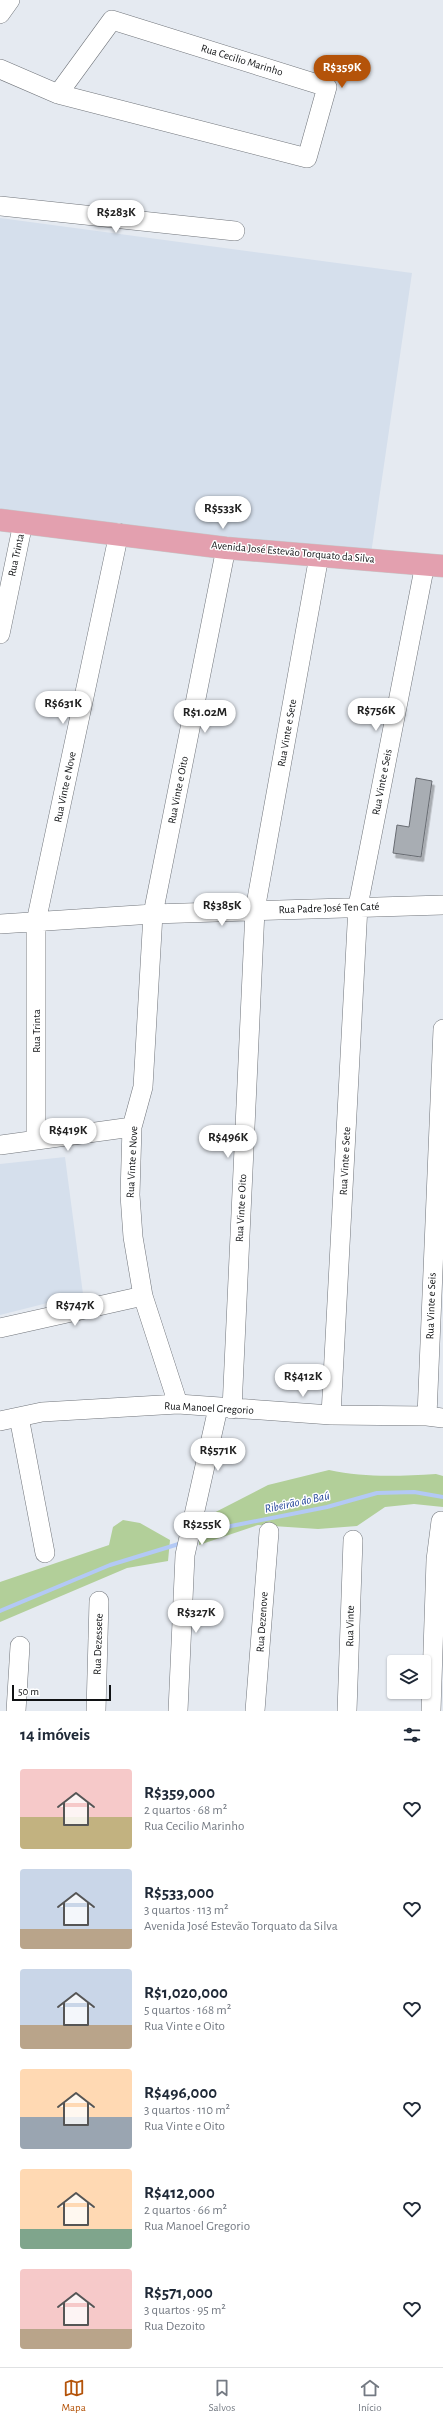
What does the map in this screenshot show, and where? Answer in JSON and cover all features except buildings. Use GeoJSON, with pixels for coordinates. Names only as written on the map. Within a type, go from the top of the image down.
{"type":"FeatureCollection","features":[{"type":"Feature","properties":{"kind":"main road","name":"Avenida José Estevão Torquato da Silva"},"geometry":{"type":"LineString","coordinates":[[0,520],[119,533],[226,548],[434,565]]}},
{"type":"Feature","properties":{"kind":"street"},"geometry":{"type":"LineString","coordinates":[[0,14],[10,0]]}},
{"type":"Feature","properties":{"kind":"street","name":"Rua Cecilio Marinho"},"geometry":{"type":"LineString","coordinates":[[0,69],[58,94],[307,158],[327,87],[112,20],[58,94]]}},
{"type":"Feature","properties":{"kind":"street"},"geometry":{"type":"LineString","coordinates":[[0,206],[235,231]]}},
{"type":"Feature","properties":{"kind":"street","name":"Rua Trinta"},"geometry":{"type":"LineString","coordinates":[[0,634],[23,523]]}},
{"type":"Feature","properties":{"kind":"street","name":"Rua Vinte e Nove"},"geometry":{"type":"LineString","coordinates":[[36,922],[119,533]]}},
{"type":"Feature","properties":{"kind":"street","name":"Rua Vinte e Oito"},"geometry":{"type":"LineString","coordinates":[[153,914],[226,548]]}},
{"type":"Feature","properties":{"kind":"street","name":"Rua Vinte e Sete"},"geometry":{"type":"LineString","coordinates":[[255,910],[319,556]]}},
{"type":"Feature","properties":{"kind":"street","name":"Rua Vinte e Seis"},"geometry":{"type":"LineString","coordinates":[[358,906],[434,565]]}},
{"type":"Feature","properties":{"kind":"street","name":"Rua Padre José Ten Caté"},"geometry":{"type":"LineString","coordinates":[[0,924],[153,914],[358,906],[443,905]]}},
{"type":"Feature","properties":{"kind":"street","name":"Rua Vinte e Sete"},"geometry":{"type":"LineString","coordinates":[[331,1415],[358,906]]}},
{"type":"Feature","properties":{"kind":"street","name":"Rua Vinte e Oito"},"geometry":{"type":"LineString","coordinates":[[178,1711],[185,1555],[190,1530],[225,1409],[255,910]]}},
{"type":"Feature","properties":{"kind":"street","name":"Rua Vinte e Nove"},"geometry":{"type":"LineString","coordinates":[[153,914],[144,1087],[132,1127],[130,1195],[133,1237],[142,1296],[178,1404]]}},
{"type":"Feature","properties":{"kind":"street","name":"Rua Trinta"},"geometry":{"type":"LineString","coordinates":[[36,922],[36,1140]]}},
{"type":"Feature","properties":{"kind":"street","name":"Rua Vinte e Seis"},"geometry":{"type":"LineString","coordinates":[[435,1417],[443,1029]]}},
{"type":"Feature","properties":{"kind":"street"},"geometry":{"type":"LineString","coordinates":[[0,1145],[132,1127]]}},
{"type":"Feature","properties":{"kind":"street"},"geometry":{"type":"LineString","coordinates":[[0,1328],[142,1296]]}},
{"type":"Feature","properties":{"kind":"street","name":"Rua Manoel Gregorio"},"geometry":{"type":"LineString","coordinates":[[0,1421],[42,1412],[178,1404],[225,1409],[331,1415],[435,1417]]}},
{"type":"Feature","properties":{"kind":"street"},"geometry":{"type":"LineString","coordinates":[[19,1417],[45,1554]]}},
{"type":"Feature","properties":{"kind":"street"},"geometry":{"type":"LineString","coordinates":[[431,1711],[436,1560],[441,1521]]}},
{"type":"Feature","properties":{"kind":"street","name":"Rua Dezenove"},"geometry":{"type":"LineString","coordinates":[[255,1711],[269,1532]]}},
{"type":"Feature","properties":{"kind":"street","name":"Rua Vinte"},"geometry":{"type":"LineString","coordinates":[[347,1711],[353,1540]]}},
{"type":"Feature","properties":{"kind":"street","name":"Rua Dezessete"},"geometry":{"type":"LineString","coordinates":[[96,1711],[99,1601]]}},
{"type":"Feature","properties":{"kind":"street"},"geometry":{"type":"LineString","coordinates":[[16,1711],[20,1646]]}},
{"type":"Feature","properties":{"kind":"shaded area"},"geometry":{"type":"Polygon","coordinates":[[[0,218],[412,273],[371,554],[0,510],[0,218]]]}},
{"type":"Feature","properties":{"kind":"shaded area"},"geometry":{"type":"Polygon","coordinates":[[[65,1157],[83,1294],[0,1315],[0,1164],[65,1157]]]}},
{"type":"Feature","properties":{"kind":"green space"},"geometry":{"type":"Polygon","coordinates":[[[329,1470],[342,1473],[369,1475],[396,1476],[436,1474],[443,1476],[443,1507],[414,1504],[385,1507],[357,1526],[318,1529],[258,1525],[199,1545],[200,1520],[268,1485],[329,1470]]]}},
{"type":"Feature","properties":{"kind":"green space"},"geometry":{"type":"Polygon","coordinates":[[[123,1520],[140,1523],[170,1540],[168,1561],[127,1568],[0,1622],[0,1582],[109,1545],[113,1527],[123,1520]]]}},
{"type":"Feature","properties":{"kind":"waterway","name":"Ribeirão do Baú"},"geometry":{"type":"LineString","coordinates":[[194,1539],[231,1526],[327,1507],[377,1493],[414,1492],[443,1497]]}},
{"type":"Feature","properties":{"kind":"waterway","name":"Ribeirão do Baú"},"geometry":{"type":"LineString","coordinates":[[0,1611],[110,1565],[182,1543]]}}]}
